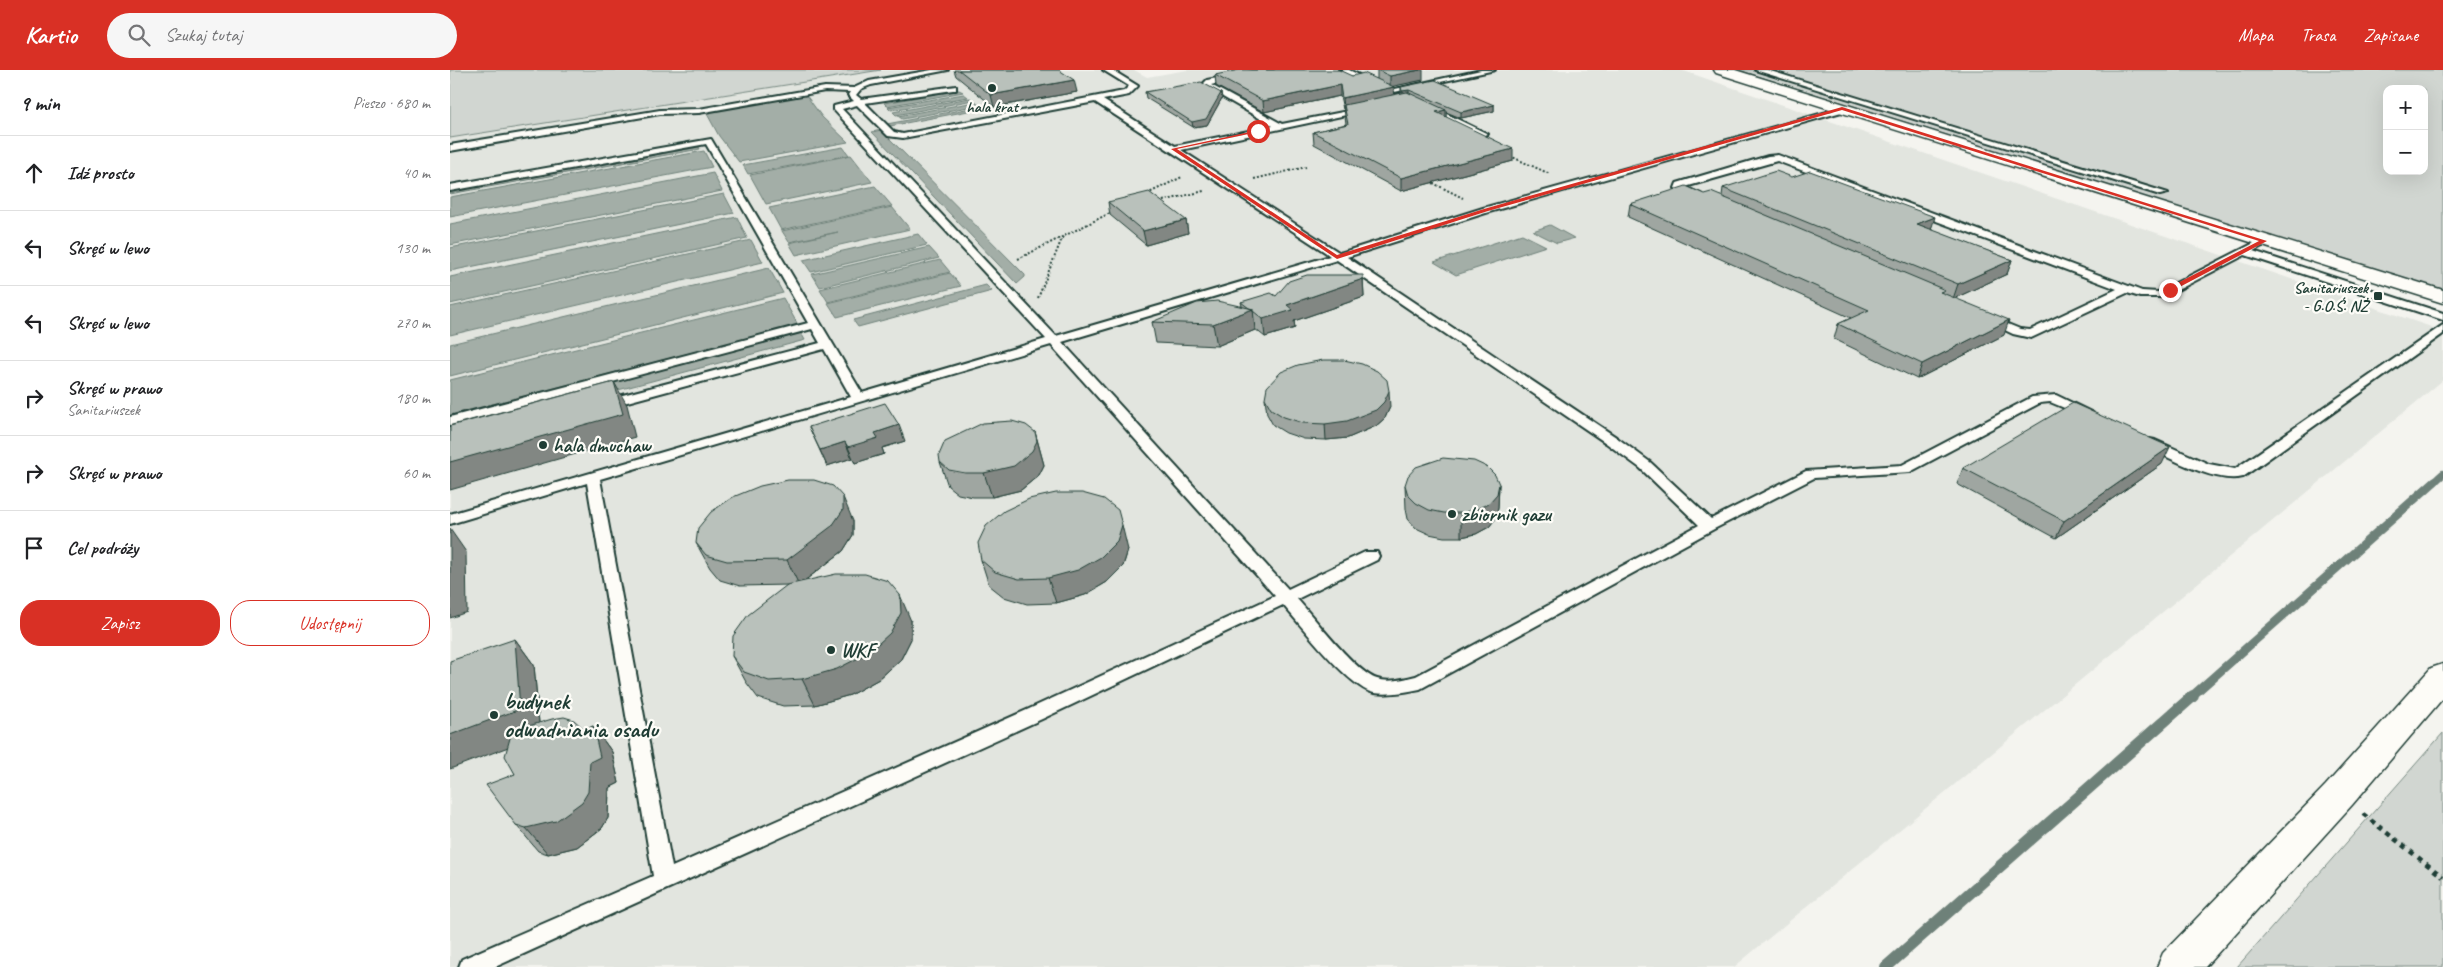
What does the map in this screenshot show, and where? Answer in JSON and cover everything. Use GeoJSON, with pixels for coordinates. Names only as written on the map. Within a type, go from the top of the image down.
{"type":"FeatureCollection","features":[{"type":"Feature","properties":{"kind":"street"},"geometry":{"type":"LineString","coordinates":[[1721,70],[2443,297]]}},
{"type":"Feature","properties":{"kind":"street"},"geometry":{"type":"LineString","coordinates":[[2178,967],[2339,795],[2443,676]]}},
{"type":"Feature","properties":{"kind":"lane"},"geometry":{"type":"LineString","coordinates":[[944,70],[869,83],[856,96],[837,108],[1053,340],[1284,598],[1356,675],[1374,686],[1395,687],[1420,682],[1709,526],[1811,474],[1905,470],[2037,400],[2051,398],[2102,420]]}},
{"type":"Feature","properties":{"kind":"lane"},"geometry":{"type":"LineString","coordinates":[[856,96],[891,134],[903,136],[1126,93],[1134,86],[1107,70]]}},
{"type":"Feature","properties":{"kind":"lane"},"geometry":{"type":"LineString","coordinates":[[1269,70],[1210,82],[1206,85],[1281,127]]}},
{"type":"Feature","properties":{"kind":"lane"},"geometry":{"type":"LineString","coordinates":[[1343,70],[1399,95]]}},
{"type":"Feature","properties":{"kind":"lane"},"geometry":{"type":"LineString","coordinates":[[1390,91],[1492,70]]}},
{"type":"Feature","properties":{"kind":"lane"},"geometry":{"type":"LineString","coordinates":[[1759,70],[2163,193]]}},
{"type":"Feature","properties":{"kind":"lane"},"geometry":{"type":"LineString","coordinates":[[450,148],[612,122],[650,113],[699,111],[825,89],[856,96],[953,88]]}},
{"type":"Feature","properties":{"kind":"lane"},"geometry":{"type":"LineString","coordinates":[[1096,99],[1628,451],[1709,526]]}},
{"type":"Feature","properties":{"kind":"lane"},"geometry":{"type":"LineString","coordinates":[[1416,103],[1484,134]]}},
{"type":"Feature","properties":{"kind":"lane"},"geometry":{"type":"LineString","coordinates":[[1173,149],[1378,106]]}},
{"type":"Feature","properties":{"kind":"lane"},"geometry":{"type":"LineString","coordinates":[[450,519],[1337,257],[1486,210],[1842,108]]}},
{"type":"Feature","properties":{"kind":"lane"},"geometry":{"type":"LineString","coordinates":[[450,188],[708,141],[814,326],[858,398]]}},
{"type":"Feature","properties":{"kind":"lane"},"geometry":{"type":"LineString","coordinates":[[1707,200],[1680,188],[1680,185],[1771,158],[1778,158],[2140,294],[2160,295],[2264,241]]}},
{"type":"Feature","properties":{"kind":"lane"},"geometry":{"type":"LineString","coordinates":[[2244,251],[2443,317]]}},
{"type":"Feature","properties":{"kind":"lane"},"geometry":{"type":"LineString","coordinates":[[1981,316],[2017,332],[2031,334],[2126,289]]}},
{"type":"Feature","properties":{"kind":"lane"},"geometry":{"type":"LineString","coordinates":[[450,421],[814,326]]}},
{"type":"Feature","properties":{"kind":"lane"},"geometry":{"type":"LineString","coordinates":[[2138,437],[2210,470],[2224,474],[2238,474],[2443,329]]}},
{"type":"Feature","properties":{"kind":"lane"},"geometry":{"type":"LineString","coordinates":[[594,407],[826,345]]}},
{"type":"Feature","properties":{"kind":"lane"},"geometry":{"type":"LineString","coordinates":[[593,478],[664,880]]}},
{"type":"Feature","properties":{"kind":"lane"},"geometry":{"type":"LineString","coordinates":[[470,967],[1284,598],[1371,556]]}},
{"type":"Feature","properties":{"kind":"path"},"geometry":{"type":"LineString","coordinates":[[1506,154],[1574,185]]}},
{"type":"Feature","properties":{"kind":"path"},"geometry":{"type":"LineString","coordinates":[[1140,198],[1201,167]]}},
{"type":"Feature","properties":{"kind":"path"},"geometry":{"type":"LineString","coordinates":[[1433,182],[1486,210]]}},
{"type":"Feature","properties":{"kind":"path"},"geometry":{"type":"LineString","coordinates":[[1018,258],[1114,211]]}},
{"type":"Feature","properties":{"kind":"path"},"geometry":{"type":"LineString","coordinates":[[1031,316],[1064,236]]}},
{"type":"Feature","properties":{"kind":"path"},"geometry":{"type":"LineString","coordinates":[[2339,795],[2443,876]]}},
{"type":"Feature","properties":{"kind":"shaded area"},"geometry":{"type":"Polygon","coordinates":[[[450,70],[881,70],[450,138],[450,70]]]}},
{"type":"Feature","properties":{"kind":"shaded area"},"geometry":{"type":"Polygon","coordinates":[[[881,70],[1134,70],[1147,77],[1187,70],[1681,70],[2443,331],[2443,380],[1734,967],[450,967],[450,138],[881,70]]]}},
{"type":"Feature","properties":{"kind":"shaded area"},"geometry":{"type":"Polygon","coordinates":[[[1738,70],[2443,70],[2443,290],[1738,70]]]}},
{"type":"Feature","properties":{"kind":"shaded area"},"geometry":{"type":"Polygon","coordinates":[[[959,90],[963,92],[887,106],[884,103],[959,90]]]}},
{"type":"Feature","properties":{"kind":"shaded area"},"geometry":{"type":"Polygon","coordinates":[[[964,94],[968,97],[891,110],[888,107],[964,94]]]}},
{"type":"Feature","properties":{"kind":"shaded area"},"geometry":{"type":"Polygon","coordinates":[[[806,95],[822,117],[848,142],[739,162],[719,136],[706,112],[806,95]]]}},
{"type":"Feature","properties":{"kind":"shaded area"},"geometry":{"type":"Polygon","coordinates":[[[970,98],[973,100],[896,115],[893,112],[970,98]]]}},
{"type":"Feature","properties":{"kind":"shaded area"},"geometry":{"type":"Polygon","coordinates":[[[975,102],[979,105],[902,119],[898,116],[975,102]]]}},
{"type":"Feature","properties":{"kind":"shaded area"},"geometry":{"type":"Polygon","coordinates":[[[982,106],[984,108],[890,126],[887,124],[982,106]]]}},
{"type":"Feature","properties":{"kind":"shaded area"},"geometry":{"type":"Polygon","coordinates":[[[881,130],[1025,277],[1017,284],[872,132],[881,130]]]}},
{"type":"Feature","properties":{"kind":"shaded area"},"geometry":{"type":"Polygon","coordinates":[[[699,147],[700,149],[450,194],[450,192],[699,147]]]}},
{"type":"Feature","properties":{"kind":"shaded area"},"geometry":{"type":"Polygon","coordinates":[[[843,147],[849,155],[748,174],[743,165],[843,147]]]}},
{"type":"Feature","properties":{"kind":"shaded area"},"geometry":{"type":"Polygon","coordinates":[[[704,151],[712,167],[450,217],[450,197],[704,151]]]}},
{"type":"Feature","properties":{"kind":"shaded area"},"geometry":{"type":"Polygon","coordinates":[[[851,155],[872,182],[766,204],[750,175],[851,155]]]}},
{"type":"Feature","properties":{"kind":"shaded area"},"geometry":{"type":"Polygon","coordinates":[[[713,173],[722,191],[450,245],[450,224],[713,173]]]}},
{"type":"Feature","properties":{"kind":"shaded area"},"geometry":{"type":"Polygon","coordinates":[[[875,186],[892,206],[781,230],[769,208],[875,186]]]}},
{"type":"Feature","properties":{"kind":"shaded area"},"geometry":{"type":"Polygon","coordinates":[[[724,194],[734,213],[450,271],[450,248],[724,194]]]}},
{"type":"Feature","properties":{"kind":"shaded area"},"geometry":{"type":"Polygon","coordinates":[[[892,207],[910,229],[796,255],[789,243],[838,232],[789,242],[782,231],[892,207]]]}},
{"type":"Feature","properties":{"kind":"shaded area"},"geometry":{"type":"Polygon","coordinates":[[[737,217],[747,238],[450,304],[450,277],[737,217]]]}},
{"type":"Feature","properties":{"kind":"shaded area"},"geometry":{"type":"Polygon","coordinates":[[[1550,225],[1575,238],[1557,243],[1533,231],[1550,225]]]}},
{"type":"Feature","properties":{"kind":"shaded area"},"geometry":{"type":"Polygon","coordinates":[[[918,234],[927,245],[811,272],[803,260],[918,234]]]}},
{"type":"Feature","properties":{"kind":"shaded area"},"geometry":{"type":"Polygon","coordinates":[[[1522,234],[1546,246],[1456,275],[1434,262],[1522,234]]]}},
{"type":"Feature","properties":{"kind":"shaded area"},"geometry":{"type":"Polygon","coordinates":[[[751,240],[763,262],[450,335],[450,307],[751,240]]]}},
{"type":"Feature","properties":{"kind":"shaded area"},"geometry":{"type":"Polygon","coordinates":[[[929,247],[939,258],[820,287],[812,274],[929,247]]]}},
{"type":"Feature","properties":{"kind":"shaded area"},"geometry":{"type":"Polygon","coordinates":[[[940,260],[950,272],[828,302],[820,289],[940,260]]]}},
{"type":"Feature","properties":{"kind":"shaded area"},"geometry":{"type":"Polygon","coordinates":[[[769,268],[783,293],[450,376],[450,344],[769,268]]]}},
{"type":"Feature","properties":{"kind":"shaded area"},"geometry":{"type":"Polygon","coordinates":[[[950,273],[961,286],[837,317],[828,303],[950,273]]]}},
{"type":"Feature","properties":{"kind":"shaded area"},"geometry":{"type":"Polygon","coordinates":[[[986,285],[992,291],[858,327],[853,320],[986,285]]]}},
{"type":"Feature","properties":{"kind":"shaded area"},"geometry":{"type":"Polygon","coordinates":[[[783,298],[798,325],[450,415],[450,380],[783,298]]]}},
{"type":"Feature","properties":{"kind":"shaded area"},"geometry":{"type":"Polygon","coordinates":[[[801,333],[805,340],[450,435],[450,426],[801,333]]]}},
{"type":"Feature","properties":{"kind":"shaded area"},"geometry":{"type":"Polygon","coordinates":[[[2443,733],[2443,967],[2237,967],[2443,733]]]}},
{"type":"Feature","properties":{"kind":"building"},"geometry":{"type":"Polygon","coordinates":[[[959,70],[1059,70],[1074,80],[991,95],[959,70]]]}},
{"type":"Feature","properties":{"kind":"building"},"geometry":{"type":"Polygon","coordinates":[[[1239,70],[1339,70],[1352,76],[1364,73],[1394,87],[1342,98],[1340,85],[1263,101],[1215,75],[1239,70]]]}},
{"type":"Feature","properties":{"kind":"building"},"geometry":{"type":"Polygon","coordinates":[[[1377,70],[1420,70],[1390,76],[1377,70]]]}},
{"type":"Feature","properties":{"kind":"building"},"geometry":{"type":"Polygon","coordinates":[[[1435,80],[1494,105],[1461,112],[1409,90],[1402,91],[1401,87],[1435,80]]]}},
{"type":"Feature","properties":{"kind":"building"},"geometry":{"type":"Polygon","coordinates":[[[1201,82],[1221,93],[1206,119],[1192,122],[1145,92],[1201,82]]]}},
{"type":"Feature","properties":{"kind":"building"},"geometry":{"type":"Polygon","coordinates":[[[1407,92],[1446,110],[1436,112],[1513,149],[1401,178],[1313,132],[1348,124],[1344,105],[1407,92]]]}},
{"type":"Feature","properties":{"kind":"building"},"geometry":{"type":"Polygon","coordinates":[[[1776,171],[1792,177],[1810,171],[1935,217],[1917,224],[2012,260],[1958,284],[1723,188],[1776,171]]]}},
{"type":"Feature","properties":{"kind":"building"},"geometry":{"type":"Polygon","coordinates":[[[1686,186],[1704,194],[1711,192],[1945,290],[1940,292],[2009,320],[1922,364],[1838,324],[1869,310],[1630,204],[1686,186]]]}},
{"type":"Feature","properties":{"kind":"building"},"geometry":{"type":"Polygon","coordinates":[[[1149,192],[1186,220],[1143,231],[1108,202],[1149,192]]]}},
{"type":"Feature","properties":{"kind":"building"},"geometry":{"type":"Polygon","coordinates":[[[1307,275],[1363,275],[1363,279],[1287,305],[1293,310],[1263,319],[1253,309],[1241,302],[1271,293],[1276,296],[1289,281],[1307,275]]]}},
{"type":"Feature","properties":{"kind":"building"},"geometry":{"type":"Polygon","coordinates":[[[1217,301],[1253,309],[1213,324],[1152,322],[1197,303],[1217,301]]]}},
{"type":"Feature","properties":{"kind":"building"},"geometry":{"type":"Polygon","coordinates":[[[1323,360],[1344,360],[1362,364],[1377,371],[1387,380],[1389,391],[1384,402],[1376,410],[1347,421],[1325,424],[1303,423],[1284,417],[1271,409],[1265,398],[1267,387],[1281,372],[1298,365],[1323,360]]]}},
{"type":"Feature","properties":{"kind":"building"},"geometry":{"type":"Polygon","coordinates":[[[614,382],[623,414],[450,462],[450,426],[614,382]]]}},
{"type":"Feature","properties":{"kind":"building"},"geometry":{"type":"Polygon","coordinates":[[[885,403],[899,425],[875,433],[878,438],[848,447],[845,442],[820,450],[809,427],[885,403]]]}},
{"type":"Feature","properties":{"kind":"building"},"geometry":{"type":"Polygon","coordinates":[[[2073,403],[2170,447],[2064,521],[1963,468],[2073,403]]]}},
{"type":"Feature","properties":{"kind":"building"},"geometry":{"type":"Polygon","coordinates":[[[1012,421],[1026,425],[1035,432],[1037,441],[1032,451],[1014,466],[984,473],[965,473],[949,470],[940,462],[939,455],[945,441],[983,423],[1012,421]]]}},
{"type":"Feature","properties":{"kind":"building"},"geometry":{"type":"Polygon","coordinates":[[[1443,458],[1474,461],[1487,467],[1495,475],[1499,484],[1497,494],[1489,503],[1477,509],[1461,513],[1444,513],[1429,510],[1416,503],[1408,495],[1405,485],[1408,476],[1416,467],[1443,458]]]}},
{"type":"Feature","properties":{"kind":"building"},"geometry":{"type":"Polygon","coordinates":[[[788,480],[814,480],[833,486],[843,497],[843,510],[832,526],[787,560],[727,561],[706,555],[696,543],[698,528],[711,512],[733,497],[760,486],[788,480]]]}},
{"type":"Feature","properties":{"kind":"building"},"geometry":{"type":"Polygon","coordinates":[[[1056,493],[1082,493],[1104,499],[1118,510],[1122,525],[1117,541],[1101,557],[1078,570],[1048,578],[1019,579],[995,572],[981,560],[978,543],[986,526],[1004,511],[1029,499],[1056,493]]]}},
{"type":"Feature","properties":{"kind":"building","name":"WKF"},"geometry":{"type":"Polygon","coordinates":[[[836,574],[865,574],[888,581],[900,595],[901,613],[890,633],[868,653],[837,669],[802,679],[769,681],[744,672],[732,656],[733,636],[748,615],[787,585],[836,574]]]}},
{"type":"Feature","properties":{"kind":"building"},"geometry":{"type":"Polygon","coordinates":[[[515,639],[520,709],[450,735],[450,661],[515,639]]]}},
{"type":"Feature","properties":{"kind":"building"},"geometry":{"type":"Polygon","coordinates":[[[564,717],[574,720],[585,730],[593,726],[600,757],[590,762],[588,792],[582,802],[556,821],[526,828],[516,825],[486,785],[515,774],[505,756],[512,731],[564,717]]]}},
{"type":"Feature","properties":{"kind":"waterway"},"geometry":{"type":"LineString","coordinates":[[2434,482],[2443,474]]}},
{"type":"Feature","properties":{"kind":"waterway"},"geometry":{"type":"LineString","coordinates":[[2191,697],[2435,481]]}},
{"type":"Feature","properties":{"kind":"waterway"},"geometry":{"type":"LineString","coordinates":[[1886,967],[2193,696]]}},
{"type":"Feature","properties":{"kind":"place","name":"hala krat"},"geometry":{"type":"Point","coordinates":[992,88]}},
{"type":"Feature","properties":{"kind":"place","name":"Sanitariuszek - G.O.Ś. NŻ"},"geometry":{"type":"Point","coordinates":[2378,296]}},
{"type":"Feature","properties":{"kind":"place","name":"hala dmuchaw"},"geometry":{"type":"Point","coordinates":[543,445]}},
{"type":"Feature","properties":{"kind":"place","name":"zbiornik gazu"},"geometry":{"type":"Point","coordinates":[1452,514]}},
{"type":"Feature","properties":{"kind":"place","name":"WKF"},"geometry":{"type":"Point","coordinates":[831,650]}},
{"type":"Feature","properties":{"kind":"place","name":"budynek odwadniania osadu"},"geometry":{"type":"Point","coordinates":[494,715]}},
{"type":"Feature","properties":{"kind":"route"},"geometry":{"type":"LineString","coordinates":[[1258,131],[1173,149],[1337,257],[1486,210],[1842,108],[2264,241],[2170,290]]}}]}
